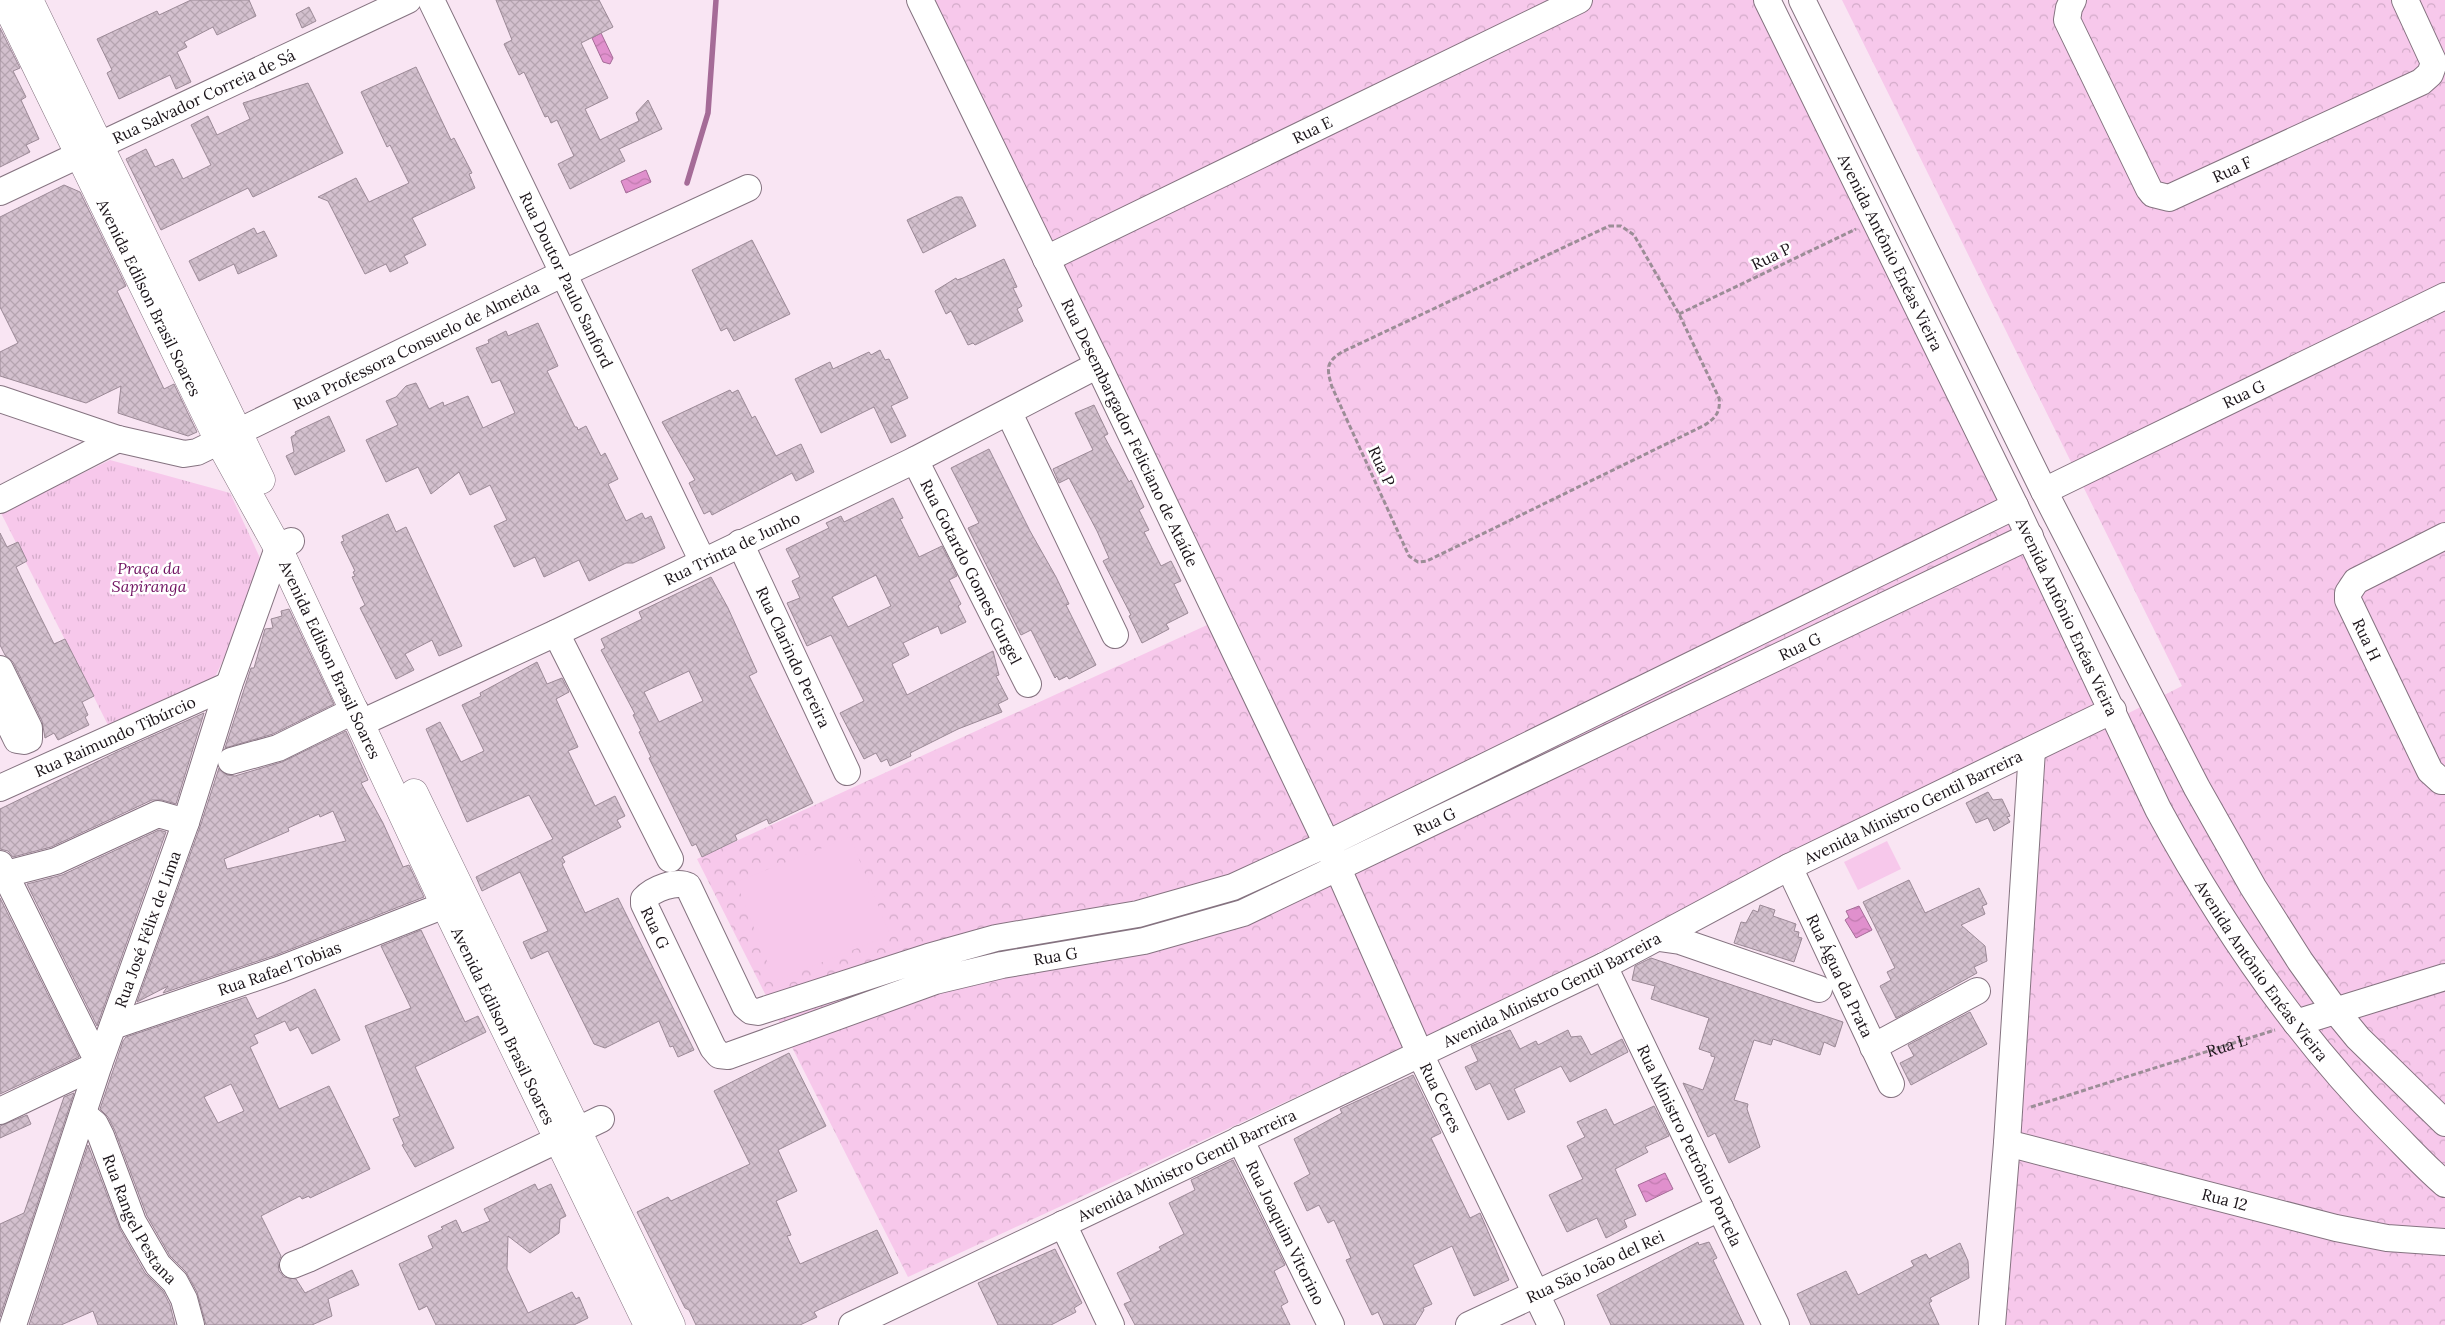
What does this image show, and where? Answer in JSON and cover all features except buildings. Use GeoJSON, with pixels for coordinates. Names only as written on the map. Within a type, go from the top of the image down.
{"type":"FeatureCollection","features":[{"type":"Feature","properties":{"kind":"main road","name":"Avenida Edilson Brasil Soares"},"geometry":{"type":"LineString","coordinates":[[4,0],[89,151],[228,437],[284,544],[364,716],[567,1135],[648,1325]]}},
{"type":"Feature","properties":{"kind":"main road","name":"Avenida Edilson Brasil Soares"},"geometry":{"type":"LineString","coordinates":[[29,0],[89,151]]}},
{"type":"Feature","properties":{"kind":"main road","name":"Avenida Edilson Brasil Soares"},"geometry":{"type":"LineString","coordinates":[[364,716],[445,905],[567,1135],[671,1325]]}},
{"type":"Feature","properties":{"kind":"street","name":"Rua Salvador Correia de Sá"},"geometry":{"type":"LineString","coordinates":[[0,192],[408,0]]}},
{"type":"Feature","properties":{"kind":"street","name":"Rua Doutor Paulo Sanford"},"geometry":{"type":"LineString","coordinates":[[430,0],[702,560]]}},
{"type":"Feature","properties":{"kind":"street","name":"Rua Desembargador Feliciano de Ataíde"},"geometry":{"type":"LineString","coordinates":[[920,0],[1098,364],[1332,855]]}},
{"type":"Feature","properties":{"kind":"street","name":"Rua E"},"geometry":{"type":"LineString","coordinates":[[1046,259],[1579,0]]}},
{"type":"Feature","properties":{"kind":"street","name":"Avenida Antônio Enéas Vieira"},"geometry":{"type":"LineString","coordinates":[[1767,0],[2016,506],[2158,809],[2185,857],[2216,910],[2265,982],[2296,1023],[2356,1095],[2445,1184]]}},
{"type":"Feature","properties":{"kind":"street","name":"Avenida Antônio Enéas Vieira"},"geometry":{"type":"LineString","coordinates":[[1802,0],[2044,491],[2197,788],[2264,904],[2300,961],[2335,1010],[2358,1038],[2445,1123]]}},
{"type":"Feature","properties":{"kind":"street","name":"Rua F"},"geometry":{"type":"LineString","coordinates":[[2074,0],[2069,8],[2067,20],[2149,189],[2153,194],[2169,198],[2426,78],[2430,74],[2434,62],[2405,0]]}},
{"type":"Feature","properties":{"kind":"street","name":"Rua Professora Consuelo de Almeida"},"geometry":{"type":"LineString","coordinates":[[0,399],[118,439],[190,454],[564,273],[748,188]]}},
{"type":"Feature","properties":{"kind":"street","name":"Rua G"},"geometry":{"type":"LineString","coordinates":[[2044,491],[2445,296]]}},
{"type":"Feature","properties":{"kind":"street","name":"Rua Trinta de Junho"},"geometry":{"type":"LineString","coordinates":[[231,761],[278,748],[364,716],[556,632],[702,560],[915,460],[1009,413],[1098,364]]}},
{"type":"Feature","properties":{"kind":"street"},"geometry":{"type":"LineString","coordinates":[[1009,413],[1115,635]]}},
{"type":"Feature","properties":{"kind":"street"},"geometry":{"type":"LineString","coordinates":[[0,500],[118,439]]}},
{"type":"Feature","properties":{"kind":"street","name":"Rua Gotardo Gomes Gurgel"},"geometry":{"type":"LineString","coordinates":[[915,460],[1028,684]]}},
{"type":"Feature","properties":{"kind":"street","name":"Rua G"},"geometry":{"type":"LineString","coordinates":[[2016,506],[1332,855],[1243,913],[1144,941],[1002,965],[935,981],[787,1033],[728,1056],[719,1055],[712,1048],[646,910],[644,899],[648,895],[676,883],[688,886],[745,1006],[751,1011],[776,1007],[928,956],[988,940],[1138,914],[1233,887],[1332,855],[2030,536]]}},
{"type":"Feature","properties":{"kind":"street","name":"Rua H"},"geometry":{"type":"LineString","coordinates":[[2445,536],[2356,581],[2348,593],[2348,600],[2430,770],[2441,781],[2445,781]]}},
{"type":"Feature","properties":{"kind":"street","name":"Rua Clarindo Pereira"},"geometry":{"type":"LineString","coordinates":[[740,543],[847,772]]}},
{"type":"Feature","properties":{"kind":"street","name":"Rua José Félix de Lima"},"geometry":{"type":"LineString","coordinates":[[13,1325],[99,1064],[186,822],[229,684],[284,544]]}},
{"type":"Feature","properties":{"kind":"street"},"geometry":{"type":"LineString","coordinates":[[556,632],[670,858]]}},
{"type":"Feature","properties":{"kind":"street"},"geometry":{"type":"LineString","coordinates":[[0,669],[29,728],[29,739],[24,742],[17,740],[0,705]]}},
{"type":"Feature","properties":{"kind":"street","name":"Rua Raimundo Tibúrcio"},"geometry":{"type":"LineString","coordinates":[[0,788],[229,684]]}},
{"type":"Feature","properties":{"kind":"street","name":"Avenida Ministro Gentil Barreira"},"geometry":{"type":"LineString","coordinates":[[852,1325],[890,1317],[1063,1224],[1604,966],[1789,867],[2113,710]]}},
{"type":"Feature","properties":{"kind":"street"},"geometry":{"type":"LineString","coordinates":[[1992,1325],[2009,1114],[2032,750]]}},
{"type":"Feature","properties":{"kind":"street"},"geometry":{"type":"LineString","coordinates":[[0,1111],[99,1064],[3,869],[56,861],[158,814],[186,822]]}},
{"type":"Feature","properties":{"kind":"street","name":"Rua Ceres"},"geometry":{"type":"LineString","coordinates":[[1332,855],[1420,1054],[1552,1325]]}},
{"type":"Feature","properties":{"kind":"street","name":"Rua Água da Prata"},"geometry":{"type":"LineString","coordinates":[[1789,867],[1891,1084]]}},
{"type":"Feature","properties":{"kind":"street","name":"Rua Rafael Tobias"},"geometry":{"type":"LineString","coordinates":[[113,1026],[282,969],[445,905]]}},
{"type":"Feature","properties":{"kind":"street"},"geometry":{"type":"LineString","coordinates":[[1659,938],[1680,941],[1819,989]]}},
{"type":"Feature","properties":{"kind":"street","name":"Rua Ministro Petrônio Portela"},"geometry":{"type":"LineString","coordinates":[[1604,966],[1776,1325]]}},
{"type":"Feature","properties":{"kind":"street"},"geometry":{"type":"LineString","coordinates":[[2296,1023],[2445,977]]}},
{"type":"Feature","properties":{"kind":"street"},"geometry":{"type":"LineString","coordinates":[[1873,1047],[1977,991]]}},
{"type":"Feature","properties":{"kind":"street"},"geometry":{"type":"LineString","coordinates":[[776,1007],[787,1033]]}},
{"type":"Feature","properties":{"kind":"street","name":"Rua Rangel Pestana"},"geometry":{"type":"LineString","coordinates":[[84,1114],[95,1124],[101,1136],[133,1222],[158,1265],[175,1282],[184,1299],[186,1324]]}},
{"type":"Feature","properties":{"kind":"street"},"geometry":{"type":"LineString","coordinates":[[293,1265],[308,1260],[601,1119]]}},
{"type":"Feature","properties":{"kind":"street","name":"Rua Joaquim Vitorino"},"geometry":{"type":"LineString","coordinates":[[1240,1139],[1331,1325]]}},
{"type":"Feature","properties":{"kind":"street","name":"Rua 12"},"geometry":{"type":"LineString","coordinates":[[2007,1142],[2336,1228],[2386,1238],[2445,1242]]}},
{"type":"Feature","properties":{"kind":"street","name":"Rua São João del Rei"},"geometry":{"type":"LineString","coordinates":[[1469,1325],[1720,1208]]}},
{"type":"Feature","properties":{"kind":"street"},"geometry":{"type":"LineString","coordinates":[[1063,1224],[1111,1325]]}},
{"type":"Feature","properties":{"kind":"path","name":"Rua P"},"geometry":{"type":"LineString","coordinates":[[1679,314],[1874,220]]}},
{"type":"Feature","properties":{"kind":"path","name":"Rua P"},"geometry":{"type":"LineString","coordinates":[[1609,226],[1621,226],[1634,234],[1679,314],[1719,398],[1721,406],[1711,422],[1427,561],[1418,562],[1409,556],[1332,387],[1327,370],[1333,357],[1609,226]]}},
{"type":"Feature","properties":{"kind":"path","name":"Rua L"},"geometry":{"type":"LineString","coordinates":[[2009,1114],[2296,1023]]}},
{"type":"Feature","properties":{"kind":"green space"},"geometry":{"type":"Polygon","coordinates":[[[935,0],[1760,0],[2104,705],[1434,1033],[908,1277],[697,859],[1231,614],[935,0]]]}},
{"type":"Feature","properties":{"kind":"green space"},"geometry":{"type":"Polygon","coordinates":[[[1842,0],[2445,0],[2445,1325],[2004,1325],[2040,758],[2182,686],[1842,0]]]}},
{"type":"Feature","properties":{"kind":"green space","name":"Praça da Sapiranga"},"geometry":{"type":"Polygon","coordinates":[[[110,460],[230,493],[266,571],[213,681],[110,729],[1,513],[110,460]]]}},
{"type":"Feature","properties":{"kind":"green space"},"geometry":{"type":"Polygon","coordinates":[[[850,837],[890,935],[775,981],[736,882],[850,837]]]}},
{"type":"Feature","properties":{"kind":"green space"},"geometry":{"type":"Polygon","coordinates":[[[1887,841],[1901,869],[1858,890],[1844,862],[1887,841]]]}},
{"type":"Feature","properties":{"kind":"water"},"geometry":{"type":"Polygon","coordinates":[[[601,33],[613,58],[610,64],[603,62],[592,38],[601,33]]]}},
{"type":"Feature","properties":{"kind":"water"},"geometry":{"type":"Polygon","coordinates":[[[646,170],[651,182],[626,193],[621,181],[646,170]]]}},
{"type":"Feature","properties":{"kind":"water"},"geometry":{"type":"Polygon","coordinates":[[[1859,906],[1872,930],[1856,938],[1845,920],[1849,917],[1846,911],[1859,906]]]}},
{"type":"Feature","properties":{"kind":"water"},"geometry":{"type":"Polygon","coordinates":[[[1665,1173],[1673,1189],[1646,1202],[1638,1185],[1665,1173]]]}},
{"type":"Feature","properties":{"kind":"waterway"},"geometry":{"type":"LineString","coordinates":[[687,183],[708,113],[716,0]]}}]}
